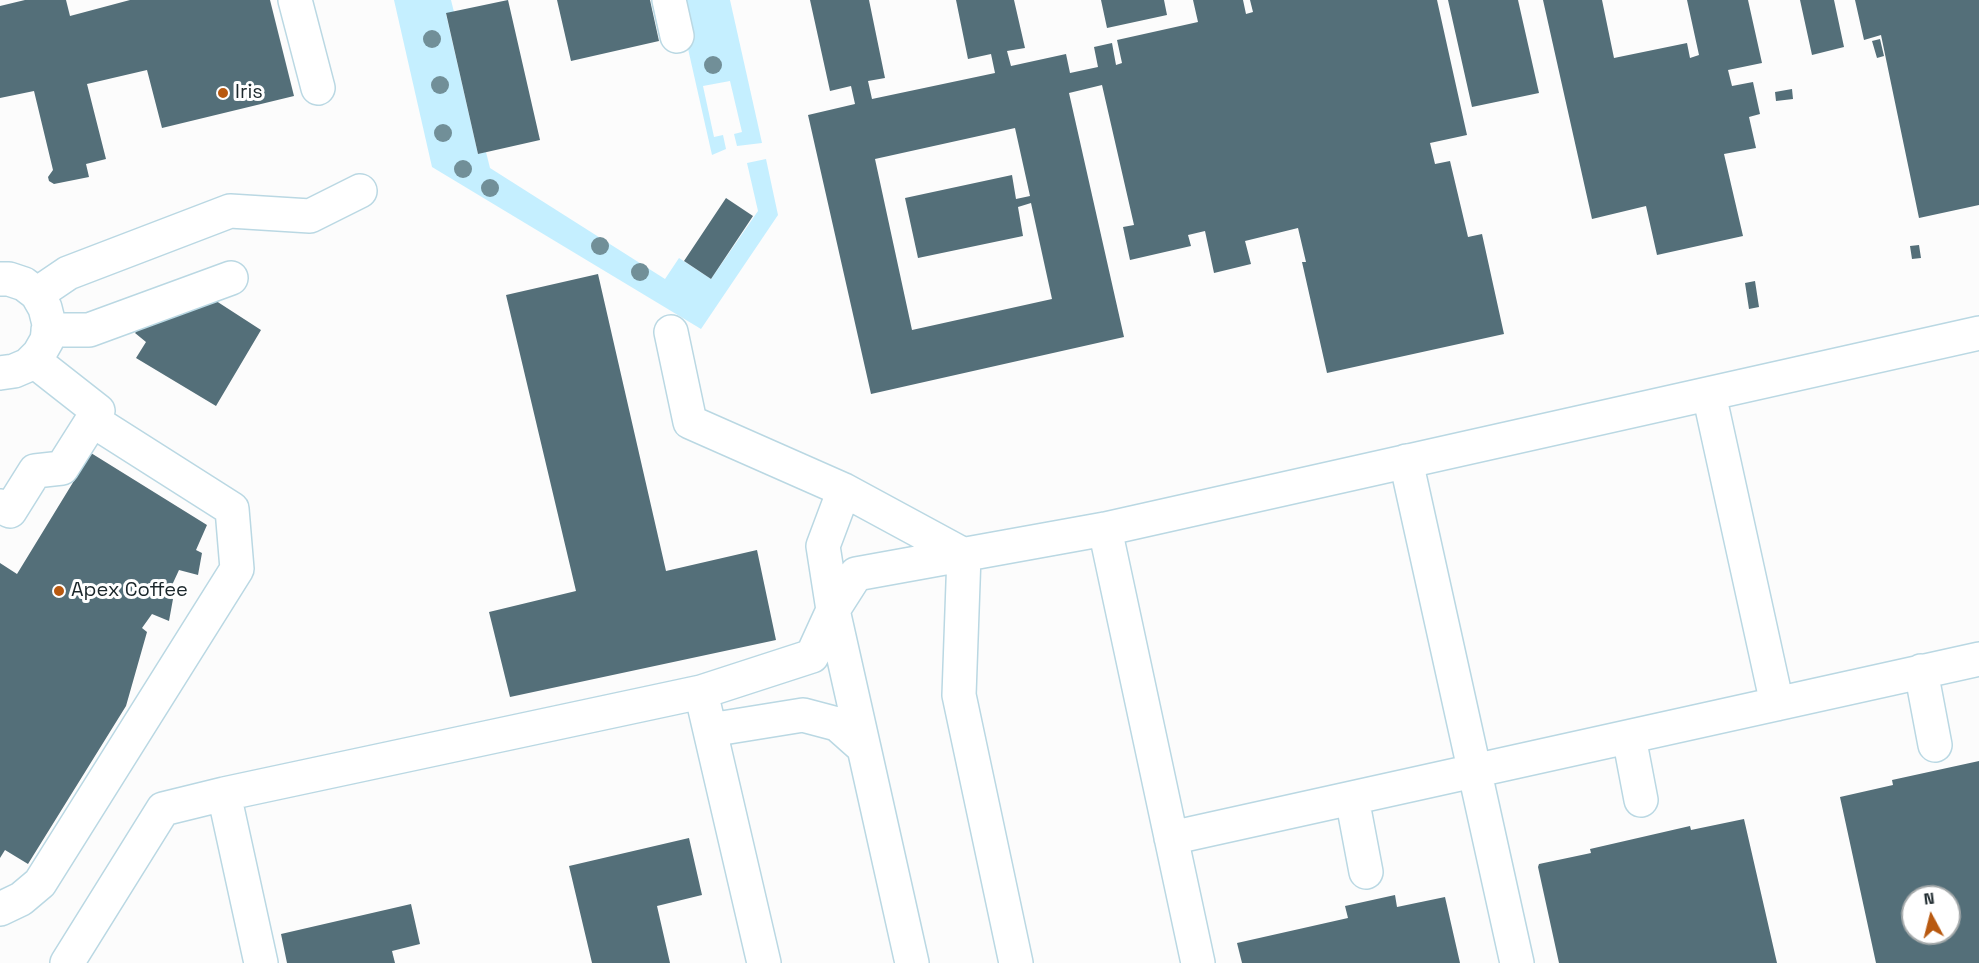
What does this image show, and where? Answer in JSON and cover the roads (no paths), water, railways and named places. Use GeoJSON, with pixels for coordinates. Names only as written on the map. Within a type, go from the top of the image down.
{"type":"FeatureCollection","features":[{"type":"Feature","properties":{"kind":"street"},"geometry":{"type":"LineString","coordinates":[[295,0],[318,87]]}},
{"type":"Feature","properties":{"kind":"street"},"geometry":{"type":"LineString","coordinates":[[669,0],[677,36]]}},
{"type":"Feature","properties":{"kind":"street"},"geometry":{"type":"LineString","coordinates":[[37,294],[68,273],[230,211],[310,216],[360,191]]}},
{"type":"Feature","properties":{"kind":"street"},"geometry":{"type":"LineString","coordinates":[[48,330],[89,330],[231,278]]}},
{"type":"Feature","properties":{"kind":"street"},"geometry":{"type":"LineString","coordinates":[[0,279],[9,279],[24,284],[37,294],[45,308],[49,324],[46,340],[39,354],[28,365],[14,371],[0,373]]}},
{"type":"Feature","properties":{"kind":"street"},"geometry":{"type":"LineString","coordinates":[[671,332],[690,422],[844,490],[964,555]]}},
{"type":"Feature","properties":{"kind":"street"},"geometry":{"type":"LineString","coordinates":[[67,963],[163,809],[701,692],[812,656],[833,610],[856,574],[1105,529],[1979,333]]}},
{"type":"Feature","properties":{"kind":"street"},"geometry":{"type":"LineString","coordinates":[[0,506],[10,512],[35,471],[62,468],[98,411],[33,360]]}},
{"type":"Feature","properties":{"kind":"street"},"geometry":{"type":"LineString","coordinates":[[1709,394],[1778,704]]}},
{"type":"Feature","properties":{"kind":"street"},"geometry":{"type":"LineString","coordinates":[[0,909],[21,899],[40,883],[237,569],[232,509],[92,420]]}},
{"type":"Feature","properties":{"kind":"street"},"geometry":{"type":"LineString","coordinates":[[1406,461],[1517,963]]}},
{"type":"Feature","properties":{"kind":"street"},"geometry":{"type":"LineString","coordinates":[[844,490],[823,546],[833,610],[912,963]]}},
{"type":"Feature","properties":{"kind":"street"},"geometry":{"type":"LineString","coordinates":[[1105,529],[1198,963]]}},
{"type":"Feature","properties":{"kind":"street"},"geometry":{"type":"LineString","coordinates":[[964,555],[959,695],[1016,963]]}},
{"type":"Feature","properties":{"kind":"street"},"geometry":{"type":"LineString","coordinates":[[1171,838],[1979,659]]}},
{"type":"Feature","properties":{"kind":"street"},"geometry":{"type":"LineString","coordinates":[[1921,671],[1935,745]]}},
{"type":"Feature","properties":{"kind":"street"},"geometry":{"type":"LineString","coordinates":[[701,692],[764,963]]}},
{"type":"Feature","properties":{"kind":"street"},"geometry":{"type":"LineString","coordinates":[[710,730],[802,715],[837,724],[864,748]]}},
{"type":"Feature","properties":{"kind":"street"},"geometry":{"type":"LineString","coordinates":[[1629,737],[1641,800]]}},
{"type":"Feature","properties":{"kind":"street"},"geometry":{"type":"LineString","coordinates":[[224,794],[261,963]]}},
{"type":"Feature","properties":{"kind":"street"},"geometry":{"type":"LineString","coordinates":[[1352,798],[1366,872]]}},
{"type":"Feature","properties":{"kind":"place","name":"Iris"},"geometry":{"type":"Point","coordinates":[223,93]}},
{"type":"Feature","properties":{"kind":"place","name":"Apex Coffee"},"geometry":{"type":"Point","coordinates":[59,591]}}]}
